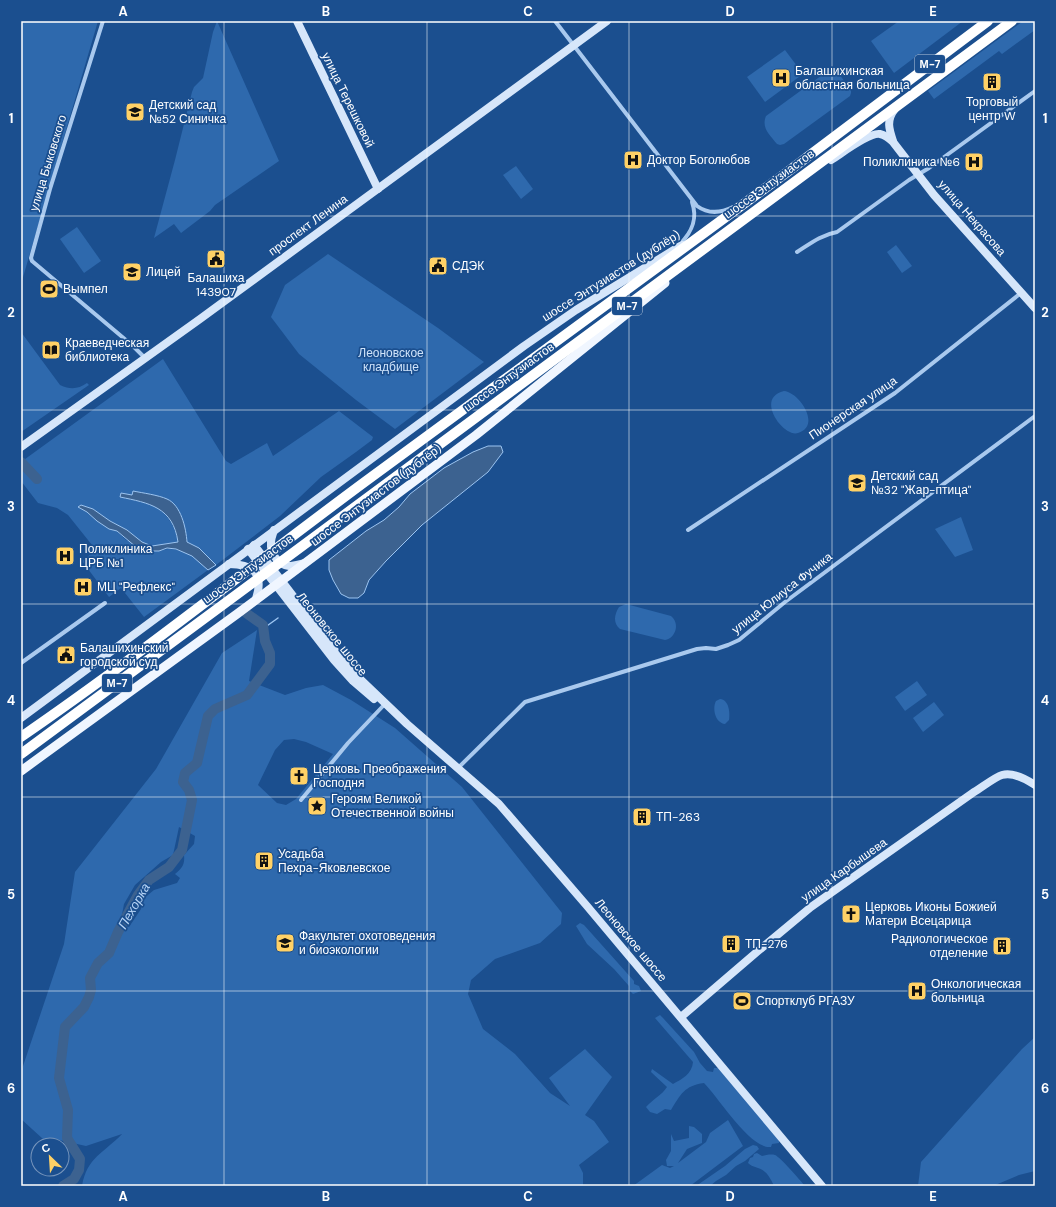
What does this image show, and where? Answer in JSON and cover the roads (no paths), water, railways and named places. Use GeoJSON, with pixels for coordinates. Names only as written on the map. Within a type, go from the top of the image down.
{"type":"FeatureCollection","features":[{"type":"Feature","properties":{"kind":"highway","name":"шоссе Энтузиастов"},"geometry":{"type":"LineString","coordinates":[[21,737],[56,713],[308,524],[748,201],[988,21]]}},
{"type":"Feature","properties":{"kind":"highway","name":"шоссе Энтузиастов"},"geometry":{"type":"LineString","coordinates":[[21,754],[1012,21]]}},
{"type":"Feature","properties":{"kind":"main road","name":"улица Терешковой"},"geometry":{"type":"LineString","coordinates":[[297,21],[378,189]]}},
{"type":"Feature","properties":{"kind":"main road","name":"проспект Ленина"},"geometry":{"type":"LineString","coordinates":[[21,447],[146,358],[607,21]]}},
{"type":"Feature","properties":{"kind":"main road","name":"улица Некрасова"},"geometry":{"type":"LineString","coordinates":[[893,142],[888,120],[900,103]]}},
{"type":"Feature","properties":{"kind":"main road","name":"улица Некрасова"},"geometry":{"type":"LineString","coordinates":[[801,177],[871,135],[880,134],[886,136],[893,142],[934,195],[1035,308]]}},
{"type":"Feature","properties":{"kind":"main road","name":"шоссе Энтузиастов (дублёр)"},"geometry":{"type":"LineString","coordinates":[[21,771],[279,583],[476,435],[736,225]]}},
{"type":"Feature","properties":{"kind":"main road","name":"шоссе Энтузиастов (дублёр)"},"geometry":{"type":"LineString","coordinates":[[21,718],[537,337],[576,310],[713,226]]}},
{"type":"Feature","properties":{"kind":"main road"},"geometry":{"type":"LineString","coordinates":[[274,530],[271,547],[272,554],[277,560],[290,566],[306,563]]}},
{"type":"Feature","properties":{"kind":"main road","name":"Леоновское шоссе"},"geometry":{"type":"LineString","coordinates":[[251,547],[339,656],[362,681],[407,724],[499,804],[681,1017],[822,1186]]}},
{"type":"Feature","properties":{"kind":"main road"},"geometry":{"type":"LineString","coordinates":[[225,566],[242,564],[250,567],[255,572],[259,579],[260,587],[253,602]]}},
{"type":"Feature","properties":{"kind":"main road","name":"Леоновское шоссе"},"geometry":{"type":"LineString","coordinates":[[279,583],[343,671],[382,706],[407,724]]}},
{"type":"Feature","properties":{"kind":"main road","name":"улица Карбышева"},"geometry":{"type":"LineString","coordinates":[[681,1017],[811,907],[974,792],[1002,775],[1012,775],[1026,779],[1035,785]]}},
{"type":"Feature","properties":{"kind":"street","name":"улица Быковского"},"geometry":{"type":"LineString","coordinates":[[104,21],[50,189],[31,258],[32,261],[146,358]]}},
{"type":"Feature","properties":{"kind":"street"},"geometry":{"type":"LineString","coordinates":[[555,21],[697,206],[708,212],[716,212],[730,209],[748,201]]}},
{"type":"Feature","properties":{"kind":"street"},"geometry":{"type":"LineString","coordinates":[[797,252],[817,238],[837,232],[1035,92]]}},
{"type":"Feature","properties":{"kind":"street"},"geometry":{"type":"LineString","coordinates":[[676,249],[691,230],[694,222],[694,208],[690,198]]}},
{"type":"Feature","properties":{"kind":"street","name":"Пионерская улица"},"geometry":{"type":"LineString","coordinates":[[688,530],[895,393],[1021,293]]}},
{"type":"Feature","properties":{"kind":"street","name":"улица Юлиуса Фучика"},"geometry":{"type":"LineString","coordinates":[[458,768],[525,702],[697,649],[716,648],[739,640],[785,602],[1035,416]]}},
{"type":"Feature","properties":{"kind":"street"},"geometry":{"type":"LineString","coordinates":[[21,663],[105,603]]}},
{"type":"Feature","properties":{"kind":"street"},"geometry":{"type":"LineString","coordinates":[[301,800],[348,743],[382,706]]}},
{"type":"Feature","properties":{"kind":"waterway","name":"Пехорка"},"geometry":{"type":"LineString","coordinates":[[21,462],[37,479]]}},
{"type":"Feature","properties":{"kind":"waterway","name":"Пехорка"},"geometry":{"type":"LineString","coordinates":[[63,1186],[74,1179],[79,1170],[80,1159],[67,1138],[68,1110],[59,1078],[65,1027],[84,1007],[91,990],[90,978],[98,963],[109,953],[118,932],[138,895],[149,880],[169,867],[182,850],[192,800],[189,790],[183,782],[185,773],[197,763],[208,716],[215,709],[247,695],[270,664],[270,653],[265,641],[263,625],[246,613]]}},
{"type":"Feature","properties":{"kind":"waterway"},"geometry":{"type":"LineString","coordinates":[[264,628],[278,618]]}},
{"type":"Feature","properties":{"kind":"place","name":"Балашихинская областная больница"},"geometry":{"type":"Point","coordinates":[781,78]}},
{"type":"Feature","properties":{"kind":"place","name":"Торговый центр W"},"geometry":{"type":"Point","coordinates":[992,82]}},
{"type":"Feature","properties":{"kind":"place","name":"Детский сад №52 Синичка"},"geometry":{"type":"Point","coordinates":[135,112]}},
{"type":"Feature","properties":{"kind":"place","name":"Доктор Боголюбов"},"geometry":{"type":"Point","coordinates":[633,160]}},
{"type":"Feature","properties":{"kind":"place","name":"Поликлиника №6"},"geometry":{"type":"Point","coordinates":[974,162]}},
{"type":"Feature","properties":{"kind":"place","name":"Балашиха 143907"},"geometry":{"type":"Point","coordinates":[216,259]}},
{"type":"Feature","properties":{"kind":"place","name":"СДЭК"},"geometry":{"type":"Point","coordinates":[438,266]}},
{"type":"Feature","properties":{"kind":"place","name":"Лицей"},"geometry":{"type":"Point","coordinates":[132,272]}},
{"type":"Feature","properties":{"kind":"place","name":"Вымпел"},"geometry":{"type":"Point","coordinates":[49,289]}},
{"type":"Feature","properties":{"kind":"place","name":"Краеведческая библиотека"},"geometry":{"type":"Point","coordinates":[51,350]}},
{"type":"Feature","properties":{"kind":"place","name":"Детский сад №32 \"Жар-птица\""},"geometry":{"type":"Point","coordinates":[857,483]}},
{"type":"Feature","properties":{"kind":"place","name":"Поликлиника ЦРБ №1"},"geometry":{"type":"Point","coordinates":[65,556]}},
{"type":"Feature","properties":{"kind":"place","name":"МЦ \"Рефлекс\""},"geometry":{"type":"Point","coordinates":[83,587]}},
{"type":"Feature","properties":{"kind":"place","name":"Балашихинский городской суд"},"geometry":{"type":"Point","coordinates":[66,655]}},
{"type":"Feature","properties":{"kind":"place","name":"Церковь Преображения Господня"},"geometry":{"type":"Point","coordinates":[299,776]}},
{"type":"Feature","properties":{"kind":"place","name":"Героям Великой Отечественной войны"},"geometry":{"type":"Point","coordinates":[317,806]}},
{"type":"Feature","properties":{"kind":"place","name":"ТП-263"},"geometry":{"type":"Point","coordinates":[642,817]}},
{"type":"Feature","properties":{"kind":"place","name":"Усадьба Пехра-Яковлевское"},"geometry":{"type":"Point","coordinates":[264,861]}},
{"type":"Feature","properties":{"kind":"place","name":"Церковь Иконы Божией Матери Всецарица"},"geometry":{"type":"Point","coordinates":[851,914]}},
{"type":"Feature","properties":{"kind":"place","name":"Факультет охотоведения и биоэкологии"},"geometry":{"type":"Point","coordinates":[285,943]}},
{"type":"Feature","properties":{"kind":"place","name":"ТП-276"},"geometry":{"type":"Point","coordinates":[731,944]}},
{"type":"Feature","properties":{"kind":"place","name":"Радиологическое отделение"},"geometry":{"type":"Point","coordinates":[1002,946]}},
{"type":"Feature","properties":{"kind":"place","name":"Онкологическая больница"},"geometry":{"type":"Point","coordinates":[917,991]}},
{"type":"Feature","properties":{"kind":"place","name":"Спортклуб РГАЗУ"},"geometry":{"type":"Point","coordinates":[742,1001]}},
{"type":"Feature","properties":{"kind":"park label","name":"Леоновское кладбище"},"geometry":{"type":"Point","coordinates":[391,360]}}]}
